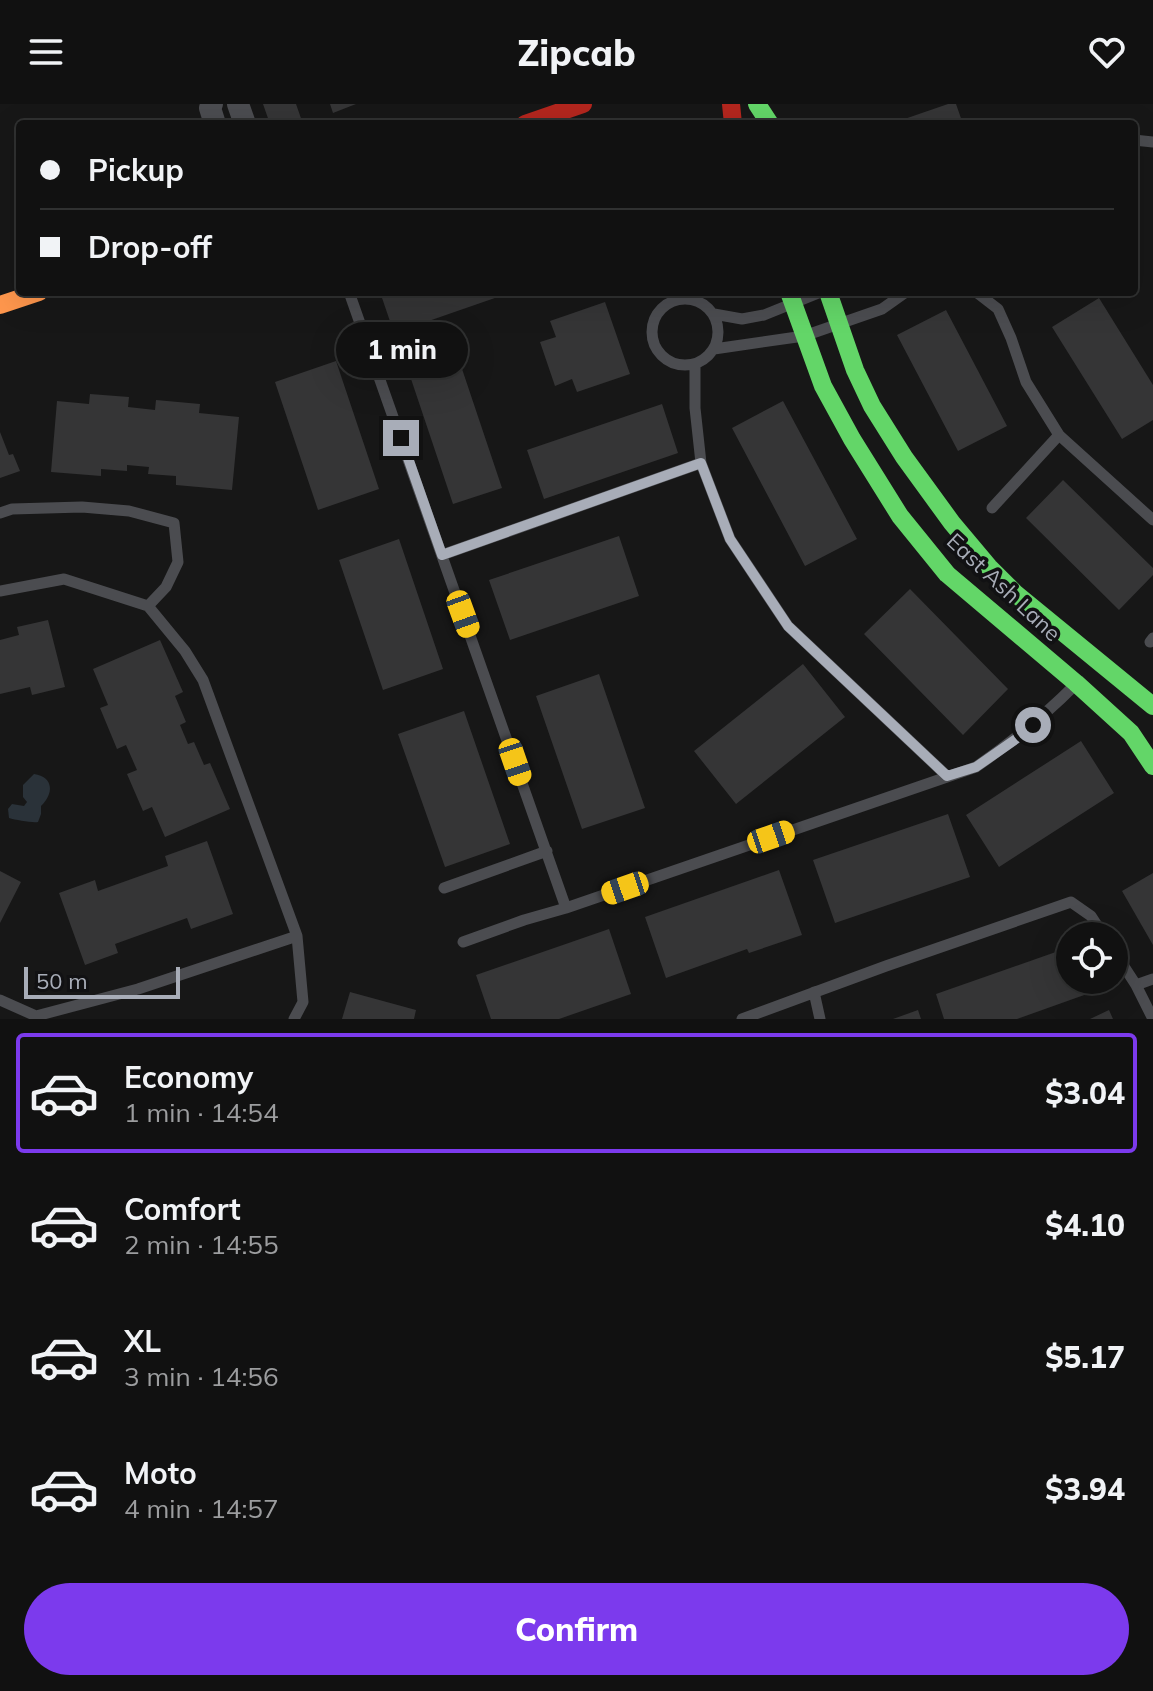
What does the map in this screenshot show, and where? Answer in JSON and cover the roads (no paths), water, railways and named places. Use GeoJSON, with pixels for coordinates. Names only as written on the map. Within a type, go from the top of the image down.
{"type":"FeatureCollection","features":[{"type":"Feature","properties":{"kind":"street"},"geometry":{"type":"LineString","coordinates":[[532,120],[552,109],[583,104]]}},
{"type":"Feature","properties":{"kind":"street"},"geometry":{"type":"LineString","coordinates":[[0,305],[27,296]]}},
{"type":"Feature","properties":{"kind":"street","name":"East Ash Lane"},"geometry":{"type":"LineString","coordinates":[[829,296],[867,396],[893,441],[976,554],[1049,623],[1126,681],[1153,706]]}},
{"type":"Feature","properties":{"kind":"street","name":"East Ash Lane"},"geometry":{"type":"LineString","coordinates":[[791,297],[823,386],[900,516],[947,574],[1131,733],[1153,766]]}},
{"type":"Feature","properties":{"kind":"street"},"geometry":{"type":"LineString","coordinates":[[947,574],[976,554]]}},
{"type":"Feature","properties":{"kind":"lane"},"geometry":{"type":"LineString","coordinates":[[350,296],[566,908]]}},
{"type":"Feature","properties":{"kind":"lane"},"geometry":{"type":"LineString","coordinates":[[708,296],[710,310],[719,331],[714,349],[706,359],[695,364],[678,365],[662,357],[653,343],[652,325],[659,310],[673,300],[691,298],[710,310],[742,319],[764,315],[791,297]]}},
{"type":"Feature","properties":{"kind":"lane"},"geometry":{"type":"LineString","coordinates":[[714,349],[804,336],[882,309],[900,296]]}},
{"type":"Feature","properties":{"kind":"lane"},"geometry":{"type":"LineString","coordinates":[[981,296],[998,309],[1026,382],[1059,435],[1153,520]]}},
{"type":"Feature","properties":{"kind":"lane"},"geometry":{"type":"LineString","coordinates":[[695,364],[695,408],[701,463],[730,539],[788,626],[947,776]]}},
{"type":"Feature","properties":{"kind":"lane"},"geometry":{"type":"LineString","coordinates":[[992,508],[1059,435]]}},
{"type":"Feature","properties":{"kind":"lane"},"geometry":{"type":"LineString","coordinates":[[442,555],[701,463]]}},
{"type":"Feature","properties":{"kind":"lane"},"geometry":{"type":"LineString","coordinates":[[0,513],[12,509],[82,507],[129,511],[174,523],[178,562],[166,587],[148,606]]}},
{"type":"Feature","properties":{"kind":"lane"},"geometry":{"type":"LineString","coordinates":[[0,591],[64,579],[148,606],[185,651],[203,680],[297,936],[303,1002],[294,1019]]}},
{"type":"Feature","properties":{"kind":"lane"},"geometry":{"type":"LineString","coordinates":[[463,942],[976,767],[1016,739],[1076,683]]}},
{"type":"Feature","properties":{"kind":"lane"},"geometry":{"type":"LineString","coordinates":[[444,888],[547,851]]}},
{"type":"Feature","properties":{"kind":"lane"},"geometry":{"type":"LineString","coordinates":[[742,1019],[1071,902],[1095,922]]}},
{"type":"Feature","properties":{"kind":"lane"},"geometry":{"type":"LineString","coordinates":[[0,1000],[36,1016],[138,989],[297,936]]}},
{"type":"Feature","properties":{"kind":"lane"},"geometry":{"type":"LineString","coordinates":[[1128,973],[1153,1019]]}},
{"type":"Feature","properties":{"kind":"lane"},"geometry":{"type":"LineString","coordinates":[[1136,985],[1153,979]]}},
{"type":"Feature","properties":{"kind":"lane"},"geometry":{"type":"LineString","coordinates":[[814,992],[820,1019]]}}]}
